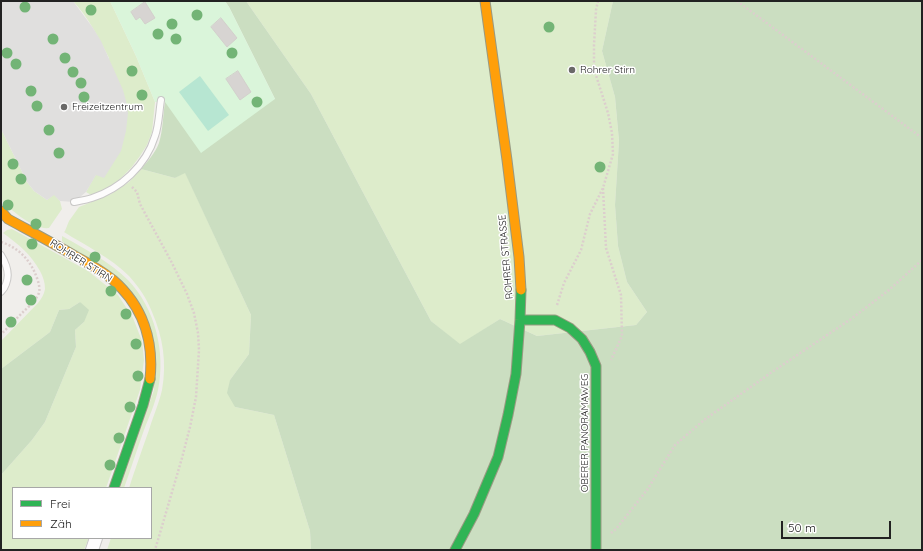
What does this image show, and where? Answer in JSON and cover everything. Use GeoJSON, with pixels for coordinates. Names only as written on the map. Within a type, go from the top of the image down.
{"type":"FeatureCollection","features":[{"type":"Feature","properties":{"kind":"street","name":"ROHRER STRASSE"},"geometry":{"type":"LineString","coordinates":[[455,550],[474,514],[498,456],[516,374],[520,320],[521,292],[519,257],[485,1]]}},
{"type":"Feature","properties":{"kind":"street","name":"ROHRER STIRN"},"geometry":{"type":"LineString","coordinates":[[1,211],[6,220],[79,258],[114,280],[124,290],[138,310],[144,324],[150,343],[151,369],[149,385],[114,487]]}},
{"type":"Feature","properties":{"kind":"street"},"geometry":{"type":"LineString","coordinates":[[520,320],[555,320]]}},
{"type":"Feature","properties":{"kind":"street","name":"OBERER PANORAMAWEG"},"geometry":{"type":"LineString","coordinates":[[555,320],[570,328],[582,339],[596,366],[596,547]]}},
{"type":"Feature","properties":{"kind":"street"},"geometry":{"type":"LineString","coordinates":[[92,550],[96,539]]}},
{"type":"Feature","properties":{"kind":"lane"},"geometry":{"type":"LineString","coordinates":[[74,202],[102,194],[121,183],[132,174],[150,150],[156,132],[161,100]]}},
{"type":"Feature","properties":{"kind":"lane"},"geometry":{"type":"LineString","coordinates":[[1,255],[5,262],[8,274],[7,283],[1,292]]}},
{"type":"Feature","properties":{"kind":"path"},"geometry":{"type":"LineString","coordinates":[[555,320],[557,306],[564,283],[581,250],[590,214],[603,188],[613,154],[612,133],[608,113],[594,69],[594,45],[598,1]]}},
{"type":"Feature","properties":{"kind":"path"},"geometry":{"type":"LineString","coordinates":[[736,1],[922,138]]}},
{"type":"Feature","properties":{"kind":"path"},"geometry":{"type":"LineString","coordinates":[[124,180],[137,192],[140,204],[187,294],[194,313],[198,333],[199,350],[196,397],[182,458],[155,550]]}},
{"type":"Feature","properties":{"kind":"path"},"geometry":{"type":"LineString","coordinates":[[596,366],[611,360],[622,336],[621,294],[606,248],[603,188]]}},
{"type":"Feature","properties":{"kind":"path"},"geometry":{"type":"LineString","coordinates":[[1,242],[12,247],[24,256],[33,269],[40,288],[32,304],[1,334]]}},
{"type":"Feature","properties":{"kind":"path"},"geometry":{"type":"LineString","coordinates":[[596,547],[616,529],[630,512],[647,490],[675,445],[704,420],[851,319],[889,290],[922,260]]}},
{"type":"Feature","properties":{"kind":"green space"},"geometry":{"type":"Polygon","coordinates":[[[73,1],[110,1],[136,56],[155,102],[152,132],[147,145],[140,156],[119,180],[105,190],[91,195],[86,192],[96,174],[109,58],[97,35],[73,1]]]}},
{"type":"Feature","properties":{"kind":"green space"},"geometry":{"type":"Polygon","coordinates":[[[110,1],[225,1],[275,99],[201,153],[165,102],[155,102],[136,56],[110,1]]]}},
{"type":"Feature","properties":{"kind":"green space"},"geometry":{"type":"Polygon","coordinates":[[[225,1],[246,1],[311,94],[431,321],[460,344],[500,319],[537,336],[636,325],[647,312],[627,282],[618,246],[615,205],[619,141],[615,97],[602,51],[613,1],[922,1],[922,550],[311,550],[310,531],[274,415],[235,407],[227,393],[230,380],[249,354],[251,315],[185,173],[175,178],[141,169],[149,160],[159,143],[165,102],[275,99],[225,1]]]}},
{"type":"Feature","properties":{"kind":"green space"},"geometry":{"type":"Polygon","coordinates":[[[246,1],[613,1],[602,51],[615,97],[619,141],[615,205],[618,246],[627,282],[647,312],[636,325],[537,336],[500,319],[460,345],[431,321],[311,94],[246,1]]]}},
{"type":"Feature","properties":{"kind":"green space"},"geometry":{"type":"Polygon","coordinates":[[[200,76],[229,115],[208,131],[179,92],[200,76]]]}},
{"type":"Feature","properties":{"kind":"green space"},"geometry":{"type":"Polygon","coordinates":[[[1,129],[27,182],[34,191],[47,200],[54,194],[60,201],[62,209],[49,228],[43,228],[30,223],[1,200],[1,129]]]}},
{"type":"Feature","properties":{"kind":"green space"},"geometry":{"type":"Polygon","coordinates":[[[141,169],[175,178],[185,172],[251,315],[249,354],[230,380],[235,407],[274,415],[310,531],[311,550],[107,550],[111,539],[152,539],[152,487],[129,487],[162,390],[164,370],[163,350],[156,321],[150,307],[133,280],[122,269],[106,257],[64,232],[69,221],[79,207],[111,194],[129,182],[141,169]]]}},
{"type":"Feature","properties":{"kind":"green space"},"geometry":{"type":"Polygon","coordinates":[[[12,229],[88,271],[118,295],[133,318],[142,341],[144,360],[140,390],[106,487],[12,487],[12,539],[89,539],[84,550],[1,550],[1,475],[32,440],[45,422],[76,347],[75,330],[84,322],[80,302],[69,309],[59,310],[50,332],[1,369],[1,341],[38,303],[45,289],[40,271],[28,254],[3,233],[12,229]]]}},
{"type":"Feature","properties":{"kind":"green space"},"geometry":{"type":"Polygon","coordinates":[[[62,236],[105,261],[121,273],[137,291],[145,304],[156,331],[160,361],[158,390],[124,487],[120,487],[154,390],[148,319],[62,241],[62,236]]]}},
{"type":"Feature","properties":{"kind":"green space"},"geometry":{"type":"Polygon","coordinates":[[[80,302],[89,310],[84,322],[75,330],[76,347],[45,422],[32,440],[1,475],[1,369],[50,332],[59,310],[69,309],[80,302]]]}},
{"type":"Feature","properties":{"kind":"shaded area","name":"Freizeitzentrum"},"geometry":{"type":"Polygon","coordinates":[[[1,1],[73,1],[101,41],[123,90],[128,113],[126,131],[121,151],[104,178],[96,175],[86,192],[74,202],[60,201],[54,195],[47,200],[34,191],[27,182],[1,129],[1,1]]]}},
{"type":"Feature","properties":{"kind":"building"},"geometry":{"type":"Polygon","coordinates":[[[145,2],[155,18],[145,24],[140,17],[136,20],[131,12],[145,2]]]}},
{"type":"Feature","properties":{"kind":"building"},"geometry":{"type":"Polygon","coordinates":[[[221,18],[237,38],[227,47],[211,27],[221,18]]]}},
{"type":"Feature","properties":{"kind":"building"},"geometry":{"type":"Polygon","coordinates":[[[238,71],[251,92],[240,100],[226,79],[238,71]]]}},
{"type":"Feature","properties":{"kind":"traffic: fast"},"geometry":{"type":"LineString","coordinates":[[455,550],[474,514],[498,457],[516,374],[521,290]]}},
{"type":"Feature","properties":{"kind":"traffic: fast"},"geometry":{"type":"LineString","coordinates":[[520,320],[555,320],[570,328],[582,339],[596,366],[596,550]]}},
{"type":"Feature","properties":{"kind":"traffic: fast"},"geometry":{"type":"LineString","coordinates":[[114,487],[143,405],[150,379]]}},
{"type":"Feature","properties":{"kind":"traffic: slow"},"geometry":{"type":"LineString","coordinates":[[485,1],[507,160],[519,257],[521,290]]}},
{"type":"Feature","properties":{"kind":"traffic: slow"},"geometry":{"type":"LineString","coordinates":[[1,211],[8,219],[100,270],[123,290],[139,313],[148,338],[151,365],[150,379]]}},
{"type":"Feature","properties":{"kind":"place","name":"Rohrer Stirn"},"geometry":{"type":"Point","coordinates":[572,70]}},
{"type":"Feature","properties":{"kind":"place","name":"Freizeitzentrum"},"geometry":{"type":"Point","coordinates":[64,107]}}]}
